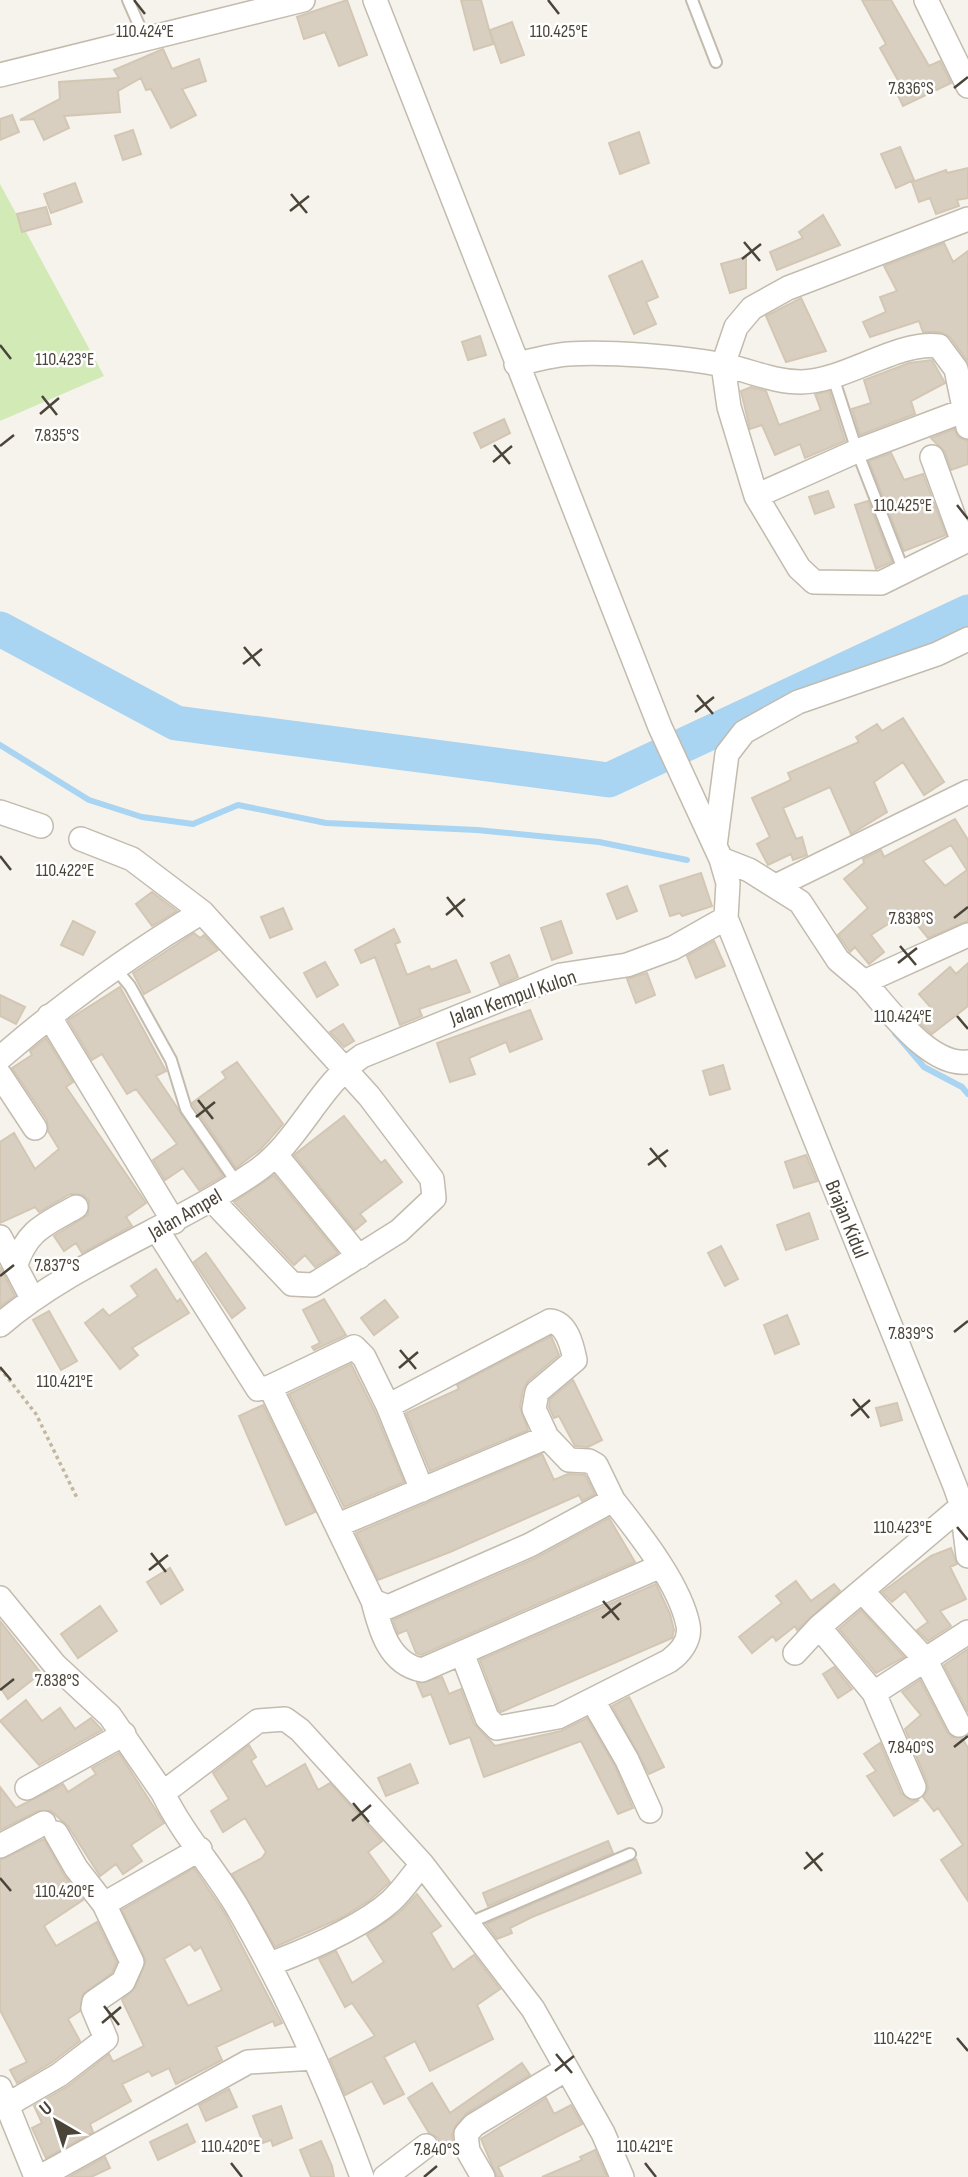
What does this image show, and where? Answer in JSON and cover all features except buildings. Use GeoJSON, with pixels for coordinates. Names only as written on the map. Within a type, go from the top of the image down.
{"type":"FeatureCollection","features":[{"type":"Feature","properties":{"kind":"street"},"geometry":{"type":"LineString","coordinates":[[0,75],[303,0]]}},
{"type":"Feature","properties":{"kind":"street"},"geometry":{"type":"LineString","coordinates":[[374,0],[660,727],[680,776],[718,852],[800,902],[813,917],[838,960],[864,982],[911,1035],[956,1063],[968,1062]]}},
{"type":"Feature","properties":{"kind":"street"},"geometry":{"type":"LineString","coordinates":[[926,0],[968,86]]}},
{"type":"Feature","properties":{"kind":"street"},"geometry":{"type":"LineString","coordinates":[[932,457],[966,541],[881,583],[814,582],[799,568],[756,496],[729,407],[723,365],[736,327],[752,308],[788,288],[964,226]]}},
{"type":"Feature","properties":{"kind":"street"},"geometry":{"type":"LineString","coordinates":[[516,364],[567,354],[723,365],[765,378],[800,382],[833,377],[920,345],[939,346],[956,369],[965,419],[857,451],[756,496]]}},
{"type":"Feature","properties":{"kind":"street"},"geometry":{"type":"LineString","coordinates":[[718,852],[727,754],[744,732],[798,702],[937,654],[968,639]]}},
{"type":"Feature","properties":{"kind":"street"},"geometry":{"type":"LineString","coordinates":[[776,886],[968,792]]}},
{"type":"Feature","properties":{"kind":"street"},"geometry":{"type":"LineString","coordinates":[[0,812],[41,826]]}},
{"type":"Feature","properties":{"kind":"street"},"geometry":{"type":"LineString","coordinates":[[80,839],[132,859],[202,912],[396,1129],[432,1179],[434,1188],[434,1198],[411,1222],[313,1285],[292,1284],[212,1200]]}},
{"type":"Feature","properties":{"kind":"street","name":"Brajan Kidul"},"geometry":{"type":"LineString","coordinates":[[718,852],[728,883],[726,918],[962,1506],[968,1556]]}},
{"type":"Feature","properties":{"kind":"street"},"geometry":{"type":"LineString","coordinates":[[0,1058],[49,1016],[114,967],[202,912]]}},
{"type":"Feature","properties":{"kind":"street","name":"Jalan Kempul Kulon"},"geometry":{"type":"LineString","coordinates":[[342,1070],[362,1056],[561,975],[627,965],[673,948],[726,918]]}},
{"type":"Feature","properties":{"kind":"street"},"geometry":{"type":"LineString","coordinates":[[864,982],[935,953],[968,935]]}},
{"type":"Feature","properties":{"kind":"street"},"geometry":{"type":"LineString","coordinates":[[49,1016],[258,1389],[270,1387],[350,1348],[358,1348],[388,1406],[422,1490]]}},
{"type":"Feature","properties":{"kind":"street","name":"Jalan Ampel"},"geometry":{"type":"LineString","coordinates":[[0,1325],[32,1298],[212,1200],[276,1155],[342,1070]]}},
{"type":"Feature","properties":{"kind":"street"},"geometry":{"type":"LineString","coordinates":[[0,1075],[35,1128]]}},
{"type":"Feature","properties":{"kind":"street"},"geometry":{"type":"LineString","coordinates":[[276,1155],[359,1257]]}},
{"type":"Feature","properties":{"kind":"street"},"geometry":{"type":"LineString","coordinates":[[15,1267],[22,1245],[34,1231],[76,1207]]}},
{"type":"Feature","properties":{"kind":"street"},"geometry":{"type":"LineString","coordinates":[[0,1237],[32,1298]]}},
{"type":"Feature","properties":{"kind":"street"},"geometry":{"type":"LineString","coordinates":[[388,1406],[550,1321],[556,1321],[565,1330],[575,1360],[537,1392],[534,1409],[547,1437],[569,1460],[589,1461],[596,1465],[613,1500],[661,1566],[688,1626],[687,1640],[679,1654],[624,1682],[593,1702],[558,1717],[497,1728],[487,1718],[462,1653]]}},
{"type":"Feature","properties":{"kind":"street"},"geometry":{"type":"LineString","coordinates":[[270,1387],[373,1601],[380,1630],[393,1651],[411,1668],[422,1670],[661,1566]]}},
{"type":"Feature","properties":{"kind":"street"},"geometry":{"type":"LineString","coordinates":[[338,1525],[547,1437]]}},
{"type":"Feature","properties":{"kind":"street"},"geometry":{"type":"LineString","coordinates":[[373,1601],[387,1607],[410,1598],[530,1545],[613,1500]]}},
{"type":"Feature","properties":{"kind":"street"},"geometry":{"type":"LineString","coordinates":[[795,1653],[818,1627],[962,1506]]}},
{"type":"Feature","properties":{"kind":"street"},"geometry":{"type":"LineString","coordinates":[[863,1591],[925,1660],[959,1725]]}},
{"type":"Feature","properties":{"kind":"street"},"geometry":{"type":"LineString","coordinates":[[0,1598],[41,1650],[124,1734],[163,1793],[175,1818],[200,1849],[270,1964],[314,2057],[362,2177]]}},
{"type":"Feature","properties":{"kind":"street"},"geometry":{"type":"LineString","coordinates":[[818,1627],[874,1693],[914,1787]]}},
{"type":"Feature","properties":{"kind":"street"},"geometry":{"type":"LineString","coordinates":[[874,1693],[968,1632]]}},
{"type":"Feature","properties":{"kind":"street"},"geometry":{"type":"LineString","coordinates":[[593,1702],[627,1760],[650,1811]]}},
{"type":"Feature","properties":{"kind":"street"},"geometry":{"type":"LineString","coordinates":[[163,1793],[258,1721],[285,1719],[349,1781],[470,1923],[533,2009],[565,2070],[603,2133],[622,2177]]}},
{"type":"Feature","properties":{"kind":"street"},"geometry":{"type":"LineString","coordinates":[[27,1788],[124,1734]]}},
{"type":"Feature","properties":{"kind":"street"},"geometry":{"type":"LineString","coordinates":[[0,1846],[50,1828],[104,1905],[132,1962],[123,1982],[94,2002],[93,2008],[106,2039],[59,2075],[3,2096],[38,2177],[248,2062],[314,2057]]}},
{"type":"Feature","properties":{"kind":"street"},"geometry":{"type":"LineString","coordinates":[[104,1905],[200,1849]]}},
{"type":"Feature","properties":{"kind":"street"},"geometry":{"type":"LineString","coordinates":[[270,1964],[311,1947],[374,1913],[389,1903],[422,1864]]}},
{"type":"Feature","properties":{"kind":"street"},"geometry":{"type":"LineString","coordinates":[[483,2177],[468,2151],[466,2134],[474,2125],[565,2070]]}},
{"type":"Feature","properties":{"kind":"street"},"geometry":{"type":"LineString","coordinates":[[384,2177],[426,2146]]}},
{"type":"Feature","properties":{"kind":"lane"},"geometry":{"type":"LineString","coordinates":[[128,0],[145,39]]}},
{"type":"Feature","properties":{"kind":"lane"},"geometry":{"type":"LineString","coordinates":[[692,0],[716,62]]}},
{"type":"Feature","properties":{"kind":"lane"},"geometry":{"type":"LineString","coordinates":[[833,377],[857,451],[904,572]]}},
{"type":"Feature","properties":{"kind":"lane"},"geometry":{"type":"LineString","coordinates":[[114,967],[130,986],[171,1060],[186,1109],[237,1184]]}},
{"type":"Feature","properties":{"kind":"lane"},"geometry":{"type":"LineString","coordinates":[[470,1923],[629,1854]]}},
{"type":"Feature","properties":{"kind":"path"},"geometry":{"type":"LineString","coordinates":[[0,1368],[37,1414],[78,1500]]}},
{"type":"Feature","properties":{"kind":"green space"},"geometry":{"type":"Polygon","coordinates":[[[0,184],[104,376],[0,421],[0,184]]]}},
{"type":"Feature","properties":{"kind":"waterway"},"geometry":{"type":"LineString","coordinates":[[0,629],[176,723],[609,780],[968,612]]}},
{"type":"Feature","properties":{"kind":"waterway"},"geometry":{"type":"LineString","coordinates":[[0,745],[89,800],[142,817],[193,824],[238,805],[326,823],[477,830],[599,842],[687,860]]}},
{"type":"Feature","properties":{"kind":"waterway"},"geometry":{"type":"LineString","coordinates":[[895,1033],[924,1067],[962,1087],[968,1094]]}}]}
